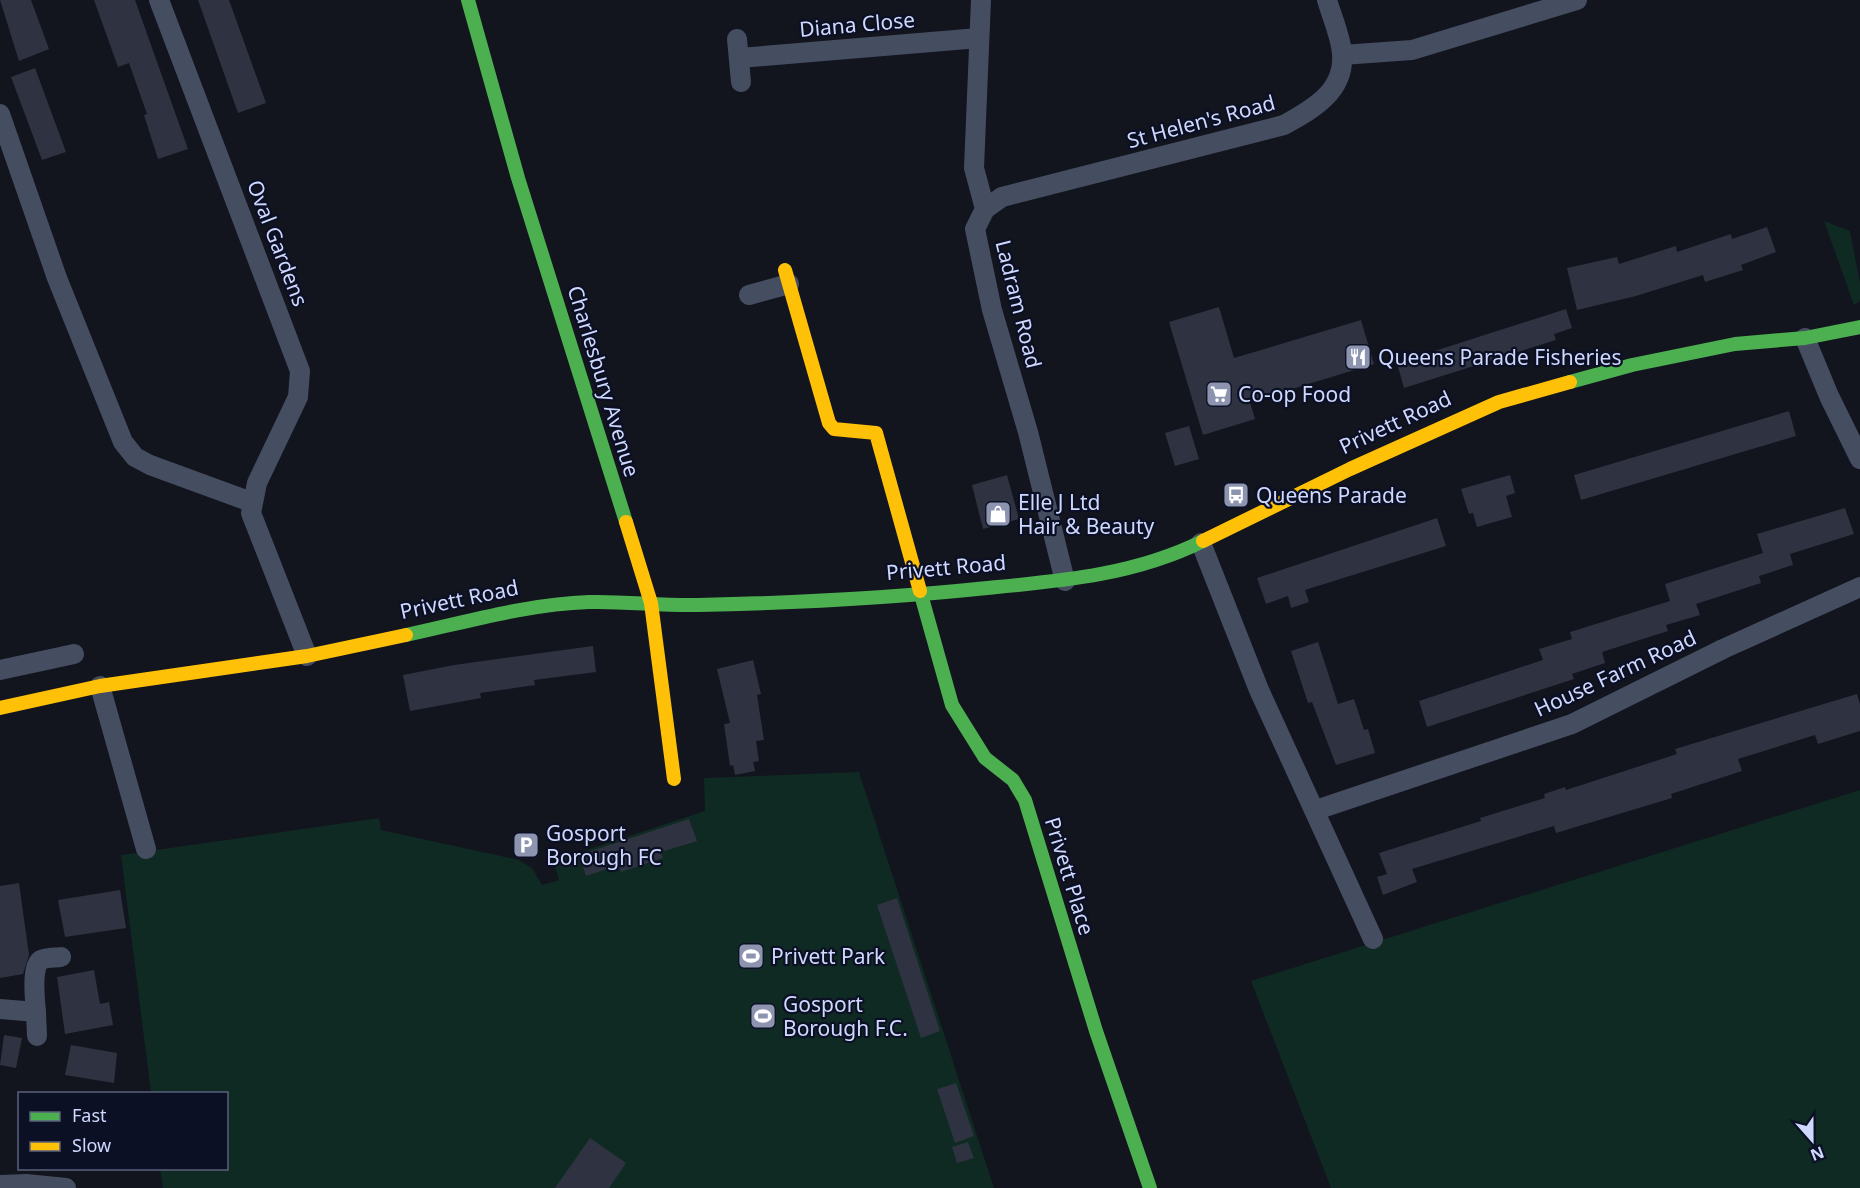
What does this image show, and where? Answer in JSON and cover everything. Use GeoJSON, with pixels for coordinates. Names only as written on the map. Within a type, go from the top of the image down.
{"type":"FeatureCollection","features":[{"type":"Feature","properties":{"kind":"main road","name":"Charlesbury Avenue"},"geometry":{"type":"LineString","coordinates":[[468,0],[518,178],[651,603],[674,779]]}},
{"type":"Feature","properties":{"kind":"main road","name":"Privett Place"},"geometry":{"type":"LineString","coordinates":[[787,277],[829,423],[834,429],[876,433],[920,595],[955,712],[985,758],[1013,780],[1025,800],[1096,1031],[1150,1188]]}},
{"type":"Feature","properties":{"kind":"main road","name":"Privett Road"},"geometry":{"type":"LineString","coordinates":[[0,708],[100,686],[307,656],[526,609],[588,602],[707,604],[920,595],[1065,581],[1137,567],[1175,555],[1361,464],[1499,402],[1632,365],[1735,344],[1805,338],[1860,327]]}},
{"type":"Feature","properties":{"kind":"street","name":"Oval Gardens"},"geometry":{"type":"LineString","coordinates":[[159,0],[300,371],[300,387],[295,405],[257,483],[251,502]]}},
{"type":"Feature","properties":{"kind":"street"},"geometry":{"type":"LineString","coordinates":[[981,0],[974,168],[985,209]]}},
{"type":"Feature","properties":{"kind":"street","name":"St Helen's Road"},"geometry":{"type":"LineString","coordinates":[[985,209],[1002,197],[1284,125],[1318,106],[1336,85],[1342,55],[1327,0]]}},
{"type":"Feature","properties":{"kind":"street"},"geometry":{"type":"LineString","coordinates":[[1342,55],[1412,50],[1577,0]]}},
{"type":"Feature","properties":{"kind":"street","name":"Diana Close"},"geometry":{"type":"LineString","coordinates":[[741,82],[738,49],[979,38]]}},
{"type":"Feature","properties":{"kind":"street"},"geometry":{"type":"LineString","coordinates":[[0,114],[57,278],[123,442],[135,457],[150,465],[251,502],[254,523],[307,656]]}},
{"type":"Feature","properties":{"kind":"street","name":"Ladram Road"},"geometry":{"type":"LineString","coordinates":[[985,209],[975,229],[992,310],[1028,432],[1065,581]]}},
{"type":"Feature","properties":{"kind":"street"},"geometry":{"type":"LineString","coordinates":[[749,295],[787,277]]}},
{"type":"Feature","properties":{"kind":"street"},"geometry":{"type":"LineString","coordinates":[[1805,338],[1829,396],[1860,459]]}},
{"type":"Feature","properties":{"kind":"street"},"geometry":{"type":"LineString","coordinates":[[1201,543],[1259,690],[1316,810],[1373,939]]}},
{"type":"Feature","properties":{"kind":"street","name":"House Farm Road"},"geometry":{"type":"LineString","coordinates":[[1316,810],[1572,724],[1723,650],[1860,587]]}},
{"type":"Feature","properties":{"kind":"street"},"geometry":{"type":"LineString","coordinates":[[0,670],[75,654]]}},
{"type":"Feature","properties":{"kind":"street"},"geometry":{"type":"LineString","coordinates":[[100,686],[146,849]]}},
{"type":"Feature","properties":{"kind":"street"},"geometry":{"type":"LineString","coordinates":[[37,1036],[34,976],[37,964],[40,960],[61,957]]}},
{"type":"Feature","properties":{"kind":"street"},"geometry":{"type":"LineString","coordinates":[[0,1009],[36,1012]]}},
{"type":"Feature","properties":{"kind":"street"},"geometry":{"type":"LineString","coordinates":[[0,1185],[26,1184],[66,1188]]}},
{"type":"Feature","properties":{"kind":"green space"},"geometry":{"type":"Polygon","coordinates":[[[1824,221],[1850,231],[1860,283],[1860,301],[1854,305],[1824,221]]]}},
{"type":"Feature","properties":{"kind":"green space"},"geometry":{"type":"Polygon","coordinates":[[[859,772],[994,1188],[163,1188],[160,1170],[228,1170],[228,1092],[151,1092],[121,855],[379,818],[381,830],[519,860],[532,868],[542,885],[559,880],[553,861],[705,811],[704,778],[859,772]]]}},
{"type":"Feature","properties":{"kind":"green space"},"geometry":{"type":"Polygon","coordinates":[[[1860,790],[1860,1188],[1331,1188],[1251,981],[1860,790]]]}},
{"type":"Feature","properties":{"kind":"building"},"geometry":{"type":"Polygon","coordinates":[[[0,0],[31,0],[49,49],[19,61],[0,0]]]}},
{"type":"Feature","properties":{"kind":"building"},"geometry":{"type":"Polygon","coordinates":[[[94,0],[135,0],[188,149],[158,159],[144,115],[147,114],[129,63],[118,67],[94,0]]]}},
{"type":"Feature","properties":{"kind":"building"},"geometry":{"type":"Polygon","coordinates":[[[198,0],[229,0],[266,103],[238,113],[198,0]]]}},
{"type":"Feature","properties":{"kind":"building"},"geometry":{"type":"Polygon","coordinates":[[[35,68],[66,152],[42,160],[11,77],[35,68]]]}},
{"type":"Feature","properties":{"kind":"building"},"geometry":{"type":"Polygon","coordinates":[[[1767,227],[1776,252],[1741,265],[1743,270],[1705,282],[1703,275],[1636,296],[1577,310],[1567,268],[1617,257],[1619,264],[1676,246],[1677,252],[1731,234],[1732,239],[1767,227]]]}},
{"type":"Feature","properties":{"kind":"building"},"geometry":{"type":"Polygon","coordinates":[[[1219,307],[1234,358],[1361,320],[1374,364],[1250,402],[1255,419],[1203,435],[1169,322],[1219,307]]]}},
{"type":"Feature","properties":{"kind":"building"},"geometry":{"type":"Polygon","coordinates":[[[1566,309],[1572,328],[1554,334],[1556,340],[1404,388],[1397,363],[1566,309]]]}},
{"type":"Feature","properties":{"kind":"building"},"geometry":{"type":"Polygon","coordinates":[[[1789,411],[1796,436],[1581,500],[1574,475],[1789,411]]]}},
{"type":"Feature","properties":{"kind":"building"},"geometry":{"type":"Polygon","coordinates":[[[1189,426],[1199,459],[1175,466],[1165,433],[1189,426]]]}},
{"type":"Feature","properties":{"kind":"building"},"geometry":{"type":"Polygon","coordinates":[[[1007,475],[1019,519],[983,529],[972,485],[1007,475]]]}},
{"type":"Feature","properties":{"kind":"building"},"geometry":{"type":"Polygon","coordinates":[[[1510,475],[1515,493],[1506,496],[1512,517],[1477,527],[1473,513],[1469,514],[1461,489],[1510,475]]]}},
{"type":"Feature","properties":{"kind":"building"},"geometry":{"type":"Polygon","coordinates":[[[1845,508],[1854,534],[1790,554],[1793,565],[1759,576],[1761,583],[1696,604],[1700,615],[1666,625],[1668,631],[1602,652],[1605,663],[1572,674],[1574,679],[1427,727],[1419,701],[1543,660],[1539,649],[1572,639],[1570,632],[1670,601],[1665,584],[1763,553],[1757,534],[1845,508]]]}},
{"type":"Feature","properties":{"kind":"building"},"geometry":{"type":"Polygon","coordinates":[[[1437,518],[1446,546],[1305,590],[1309,602],[1291,608],[1288,596],[1266,604],[1257,578],[1437,518]]]}},
{"type":"Feature","properties":{"kind":"building"},"geometry":{"type":"Polygon","coordinates":[[[1318,642],[1338,704],[1354,699],[1364,730],[1368,729],[1375,753],[1336,765],[1312,702],[1308,703],[1291,651],[1318,642]]]}},
{"type":"Feature","properties":{"kind":"building"},"geometry":{"type":"Polygon","coordinates":[[[593,646],[596,672],[534,680],[535,685],[480,693],[481,698],[410,711],[403,675],[454,665],[593,646]]]}},
{"type":"Feature","properties":{"kind":"building"},"geometry":{"type":"Polygon","coordinates":[[[753,660],[761,694],[757,695],[764,740],[756,741],[759,761],[753,762],[755,771],[735,775],[733,765],[730,766],[724,724],[730,723],[717,669],[753,660]]]}},
{"type":"Feature","properties":{"kind":"building"},"geometry":{"type":"Polygon","coordinates":[[[1857,694],[1860,704],[1860,731],[1818,744],[1815,735],[1738,759],[1742,771],[1671,794],[1672,798],[1556,833],[1554,826],[1412,869],[1417,882],[1383,895],[1377,877],[1387,874],[1379,853],[1481,821],[1480,818],[1545,798],[1544,794],[1565,787],[1566,790],[1677,754],[1675,749],[1857,694]]]}},
{"type":"Feature","properties":{"kind":"building"},"geometry":{"type":"Polygon","coordinates":[[[689,819],[697,841],[661,852],[663,858],[621,872],[619,865],[586,876],[579,855],[689,819]]]}},
{"type":"Feature","properties":{"kind":"building"},"geometry":{"type":"Polygon","coordinates":[[[19,883],[29,955],[23,974],[0,978],[0,886],[19,883]]]}},
{"type":"Feature","properties":{"kind":"building"},"geometry":{"type":"Polygon","coordinates":[[[120,890],[126,928],[65,937],[58,900],[120,890]]]}},
{"type":"Feature","properties":{"kind":"building"},"geometry":{"type":"Polygon","coordinates":[[[897,898],[940,1031],[921,1038],[877,905],[897,898]]]}},
{"type":"Feature","properties":{"kind":"building"},"geometry":{"type":"Polygon","coordinates":[[[94,970],[100,1004],[109,1002],[113,1025],[65,1034],[57,977],[94,970]]]}},
{"type":"Feature","properties":{"kind":"building"},"geometry":{"type":"Polygon","coordinates":[[[4,1035],[22,1038],[16,1068],[0,1065],[4,1035]]]}},
{"type":"Feature","properties":{"kind":"building"},"geometry":{"type":"Polygon","coordinates":[[[71,1045],[117,1053],[114,1083],[65,1075],[71,1045]]]}},
{"type":"Feature","properties":{"kind":"building"},"geometry":{"type":"Polygon","coordinates":[[[956,1083],[974,1136],[955,1143],[937,1089],[956,1083]]]}},
{"type":"Feature","properties":{"kind":"building"},"geometry":{"type":"Polygon","coordinates":[[[590,1138],[626,1163],[609,1188],[555,1188],[590,1138]]]}},
{"type":"Feature","properties":{"kind":"building"},"geometry":{"type":"Polygon","coordinates":[[[968,1142],[974,1158],[957,1163],[952,1147],[968,1142]]]}},
{"type":"Feature","properties":{"kind":"traffic: fast"},"geometry":{"type":"LineString","coordinates":[[468,0],[518,178],[626,522]]}},
{"type":"Feature","properties":{"kind":"traffic: fast"},"geometry":{"type":"LineString","coordinates":[[1570,382],[1632,365],[1735,344],[1805,338],[1860,327]]}},
{"type":"Feature","properties":{"kind":"traffic: fast"},"geometry":{"type":"LineString","coordinates":[[406,635],[497,614],[566,603],[698,605],[806,601],[915,595],[1070,579],[1151,562],[1203,541]]}},
{"type":"Feature","properties":{"kind":"traffic: fast"},"geometry":{"type":"LineString","coordinates":[[920,591],[952,705],[985,758],[1013,780],[1025,800],[1096,1031],[1150,1188]]}},
{"type":"Feature","properties":{"kind":"traffic: slow"},"geometry":{"type":"LineString","coordinates":[[785,270],[829,423],[834,429],[876,433],[920,591]]}},
{"type":"Feature","properties":{"kind":"traffic: slow"},"geometry":{"type":"LineString","coordinates":[[1203,541],[1350,469],[1499,402],[1570,382]]}},
{"type":"Feature","properties":{"kind":"traffic: slow"},"geometry":{"type":"LineString","coordinates":[[626,522],[651,603],[674,779]]}},
{"type":"Feature","properties":{"kind":"traffic: slow"},"geometry":{"type":"LineString","coordinates":[[0,708],[100,686],[307,656],[406,635]]}},
{"type":"Feature","properties":{"kind":"place","name":"Queens Parade Fisheries"},"geometry":{"type":"Point","coordinates":[1358,357]}},
{"type":"Feature","properties":{"kind":"place","name":"Co-op Food"},"geometry":{"type":"Point","coordinates":[1219,394]}},
{"type":"Feature","properties":{"kind":"place","name":"Queens Parade"},"geometry":{"type":"Point","coordinates":[1236,495]}},
{"type":"Feature","properties":{"kind":"place","name":"Elle J Ltd Hair & Beauty"},"geometry":{"type":"Point","coordinates":[998,514]}},
{"type":"Feature","properties":{"kind":"place","name":"Gosport Borough FC"},"geometry":{"type":"Point","coordinates":[526,845]}},
{"type":"Feature","properties":{"kind":"place","name":"Privett Park"},"geometry":{"type":"Point","coordinates":[751,956]}},
{"type":"Feature","properties":{"kind":"place","name":"Gosport Borough F.C."},"geometry":{"type":"Point","coordinates":[763,1016]}}]}
